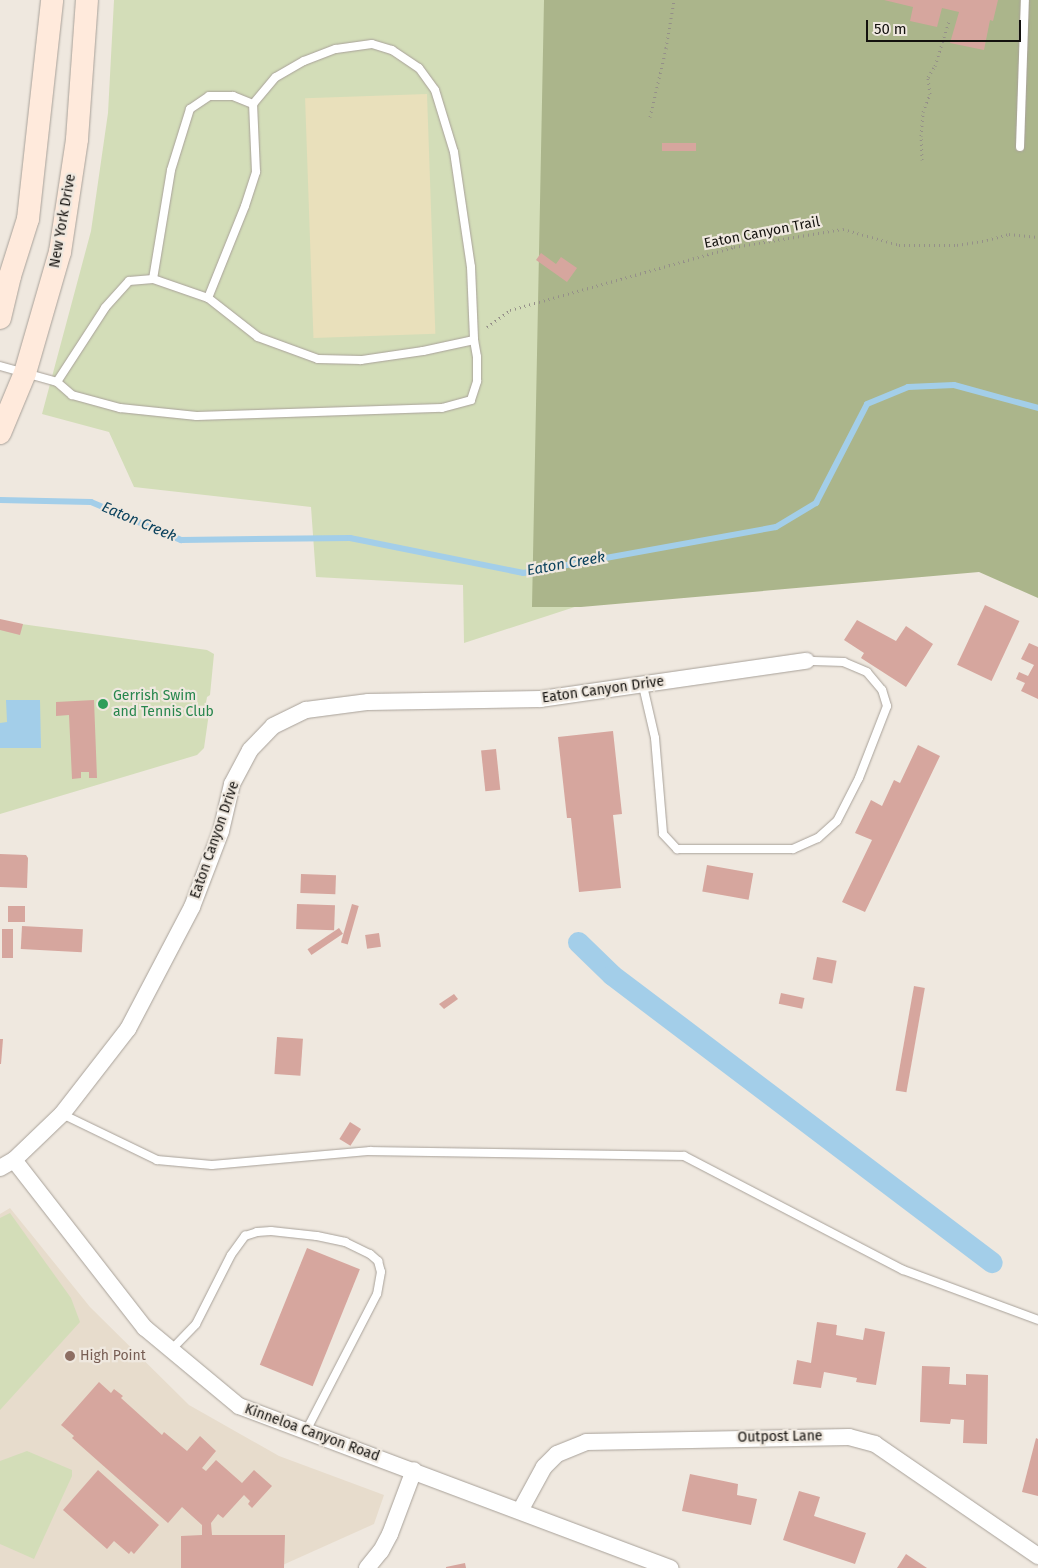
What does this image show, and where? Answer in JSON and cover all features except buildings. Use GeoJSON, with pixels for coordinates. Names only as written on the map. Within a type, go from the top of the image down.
{"type":"FeatureCollection","features":[{"type":"Feature","properties":{"kind":"main road"},"geometry":{"type":"LineString","coordinates":[[0,318],[10,276],[28,219],[52,0]]}},
{"type":"Feature","properties":{"kind":"main road","name":"New York Drive"},"geometry":{"type":"LineString","coordinates":[[0,433],[25,373],[60,252],[78,139],[87,0]]}},
{"type":"Feature","properties":{"kind":"street","name":"Eaton Canyon Drive"},"geometry":{"type":"LineString","coordinates":[[7,1164],[62,1114],[128,1029],[192,907],[221,831],[232,784],[250,750],[273,726],[306,710],[368,702],[541,699],[643,686],[806,661]]}},
{"type":"Feature","properties":{"kind":"street","name":"Kinneloa Canyon Road"},"geometry":{"type":"LineString","coordinates":[[7,1164],[145,1328],[239,1406],[414,1470],[671,1568]]}},
{"type":"Feature","properties":{"kind":"street","name":"Outpost Lane"},"geometry":{"type":"LineString","coordinates":[[520,1511],[544,1467],[557,1454],[586,1442],[849,1437],[875,1444],[1038,1556]]}},
{"type":"Feature","properties":{"kind":"street"},"geometry":{"type":"LineString","coordinates":[[367,1568],[381,1551],[390,1534],[414,1470]]}},
{"type":"Feature","properties":{"kind":"lane"},"geometry":{"type":"LineString","coordinates":[[1020,147],[1025,0]]}},
{"type":"Feature","properties":{"kind":"lane"},"geometry":{"type":"LineString","coordinates":[[0,366],[57,382],[72,395],[120,408],[197,416],[442,408],[471,400],[477,382],[471,268],[454,152],[435,90],[418,68],[392,50],[372,44],[336,49],[304,61],[276,77],[253,104],[256,172],[245,206],[208,298]]}},
{"type":"Feature","properties":{"kind":"lane"},"geometry":{"type":"LineString","coordinates":[[152,279],[171,170],[190,109],[209,96],[233,96],[253,104]]}},
{"type":"Feature","properties":{"kind":"lane"},"geometry":{"type":"LineString","coordinates":[[57,382],[104,308],[129,282],[152,279],[208,298],[258,337],[318,359],[361,360],[424,351],[474,340]]}},
{"type":"Feature","properties":{"kind":"lane"},"geometry":{"type":"LineString","coordinates":[[643,686],[654,738],[664,834],[678,849],[793,849],[818,838],[837,822],[859,778],[887,706],[882,690],[867,672],[844,662],[806,661]]}},
{"type":"Feature","properties":{"kind":"lane"},"geometry":{"type":"LineString","coordinates":[[62,1114],[157,1160],[212,1166],[370,1151],[684,1156],[903,1270],[1038,1320]]}},
{"type":"Feature","properties":{"kind":"lane"},"geometry":{"type":"LineString","coordinates":[[171,1350],[196,1324],[238,1243],[245,1236],[257,1232],[271,1231],[317,1236],[346,1242],[370,1254],[378,1261],[381,1280],[377,1294],[306,1431]]}},
{"type":"Feature","properties":{"kind":"path"},"geometry":{"type":"LineString","coordinates":[[650,117],[666,48],[674,0]]}},
{"type":"Feature","properties":{"kind":"path"},"geometry":{"type":"LineString","coordinates":[[922,160],[923,112],[930,94],[928,76],[935,66],[949,21]]}},
{"type":"Feature","properties":{"kind":"path","name":"Eaton Canyon Trail"},"geometry":{"type":"LineString","coordinates":[[474,340],[494,320],[510,310],[734,247],[844,229],[900,245],[957,245],[988,240],[1009,234],[1038,237]]}},
{"type":"Feature","properties":{"kind":"shaded area","name":"High Point"},"geometry":{"type":"Polygon","coordinates":[[[10,1208],[90,1307],[189,1405],[279,1456],[384,1495],[374,1524],[276,1568],[0,1568],[0,1214],[10,1208]]]}},
{"type":"Feature","properties":{"kind":"green space"},"geometry":{"type":"Polygon","coordinates":[[[114,0],[1038,0],[1038,456],[464,643],[463,585],[316,577],[311,507],[134,487],[109,432],[42,414],[91,231],[108,113],[114,0]]]}},
{"type":"Feature","properties":{"kind":"green space"},"geometry":{"type":"Polygon","coordinates":[[[544,0],[1038,0],[1038,598],[979,572],[581,607],[532,607],[544,0]]]}},
{"type":"Feature","properties":{"kind":"green space","name":"Gerrish Swim and Tennis Club"},"geometry":{"type":"Polygon","coordinates":[[[0,621],[207,650],[214,654],[210,695],[207,697],[205,709],[209,713],[204,748],[197,755],[0,814],[0,621]]]}},
{"type":"Feature","properties":{"kind":"green space"},"geometry":{"type":"Polygon","coordinates":[[[10,1213],[71,1298],[80,1322],[0,1410],[0,1218],[10,1213]]]}},
{"type":"Feature","properties":{"kind":"green space"},"geometry":{"type":"Polygon","coordinates":[[[27,1451],[72,1470],[72,1476],[34,1559],[0,1544],[0,1461],[27,1451]]]}},
{"type":"Feature","properties":{"kind":"sand"},"geometry":{"type":"Polygon","coordinates":[[[427,94],[435,334],[313,338],[305,98],[427,94]]]}},
{"type":"Feature","properties":{"kind":"water"},"geometry":{"type":"Polygon","coordinates":[[[6,700],[40,700],[41,748],[0,748],[0,723],[7,722],[6,700]]]}},
{"type":"Feature","properties":{"kind":"waterway","name":"Eaton Creek"},"geometry":{"type":"LineString","coordinates":[[0,500],[91,502],[181,540],[350,538],[523,573],[776,527],[816,503],[867,404],[908,387],[954,385],[1038,408]]}},
{"type":"Feature","properties":{"kind":"waterway"},"geometry":{"type":"LineString","coordinates":[[578,942],[612,975],[992,1262]]}},
{"type":"Feature","properties":{"kind":"place","name":"Gerrish Swim and Tennis Club"},"geometry":{"type":"Point","coordinates":[103,704]}},
{"type":"Feature","properties":{"kind":"place","name":"High Point"},"geometry":{"type":"Point","coordinates":[70,1356]}}]}
